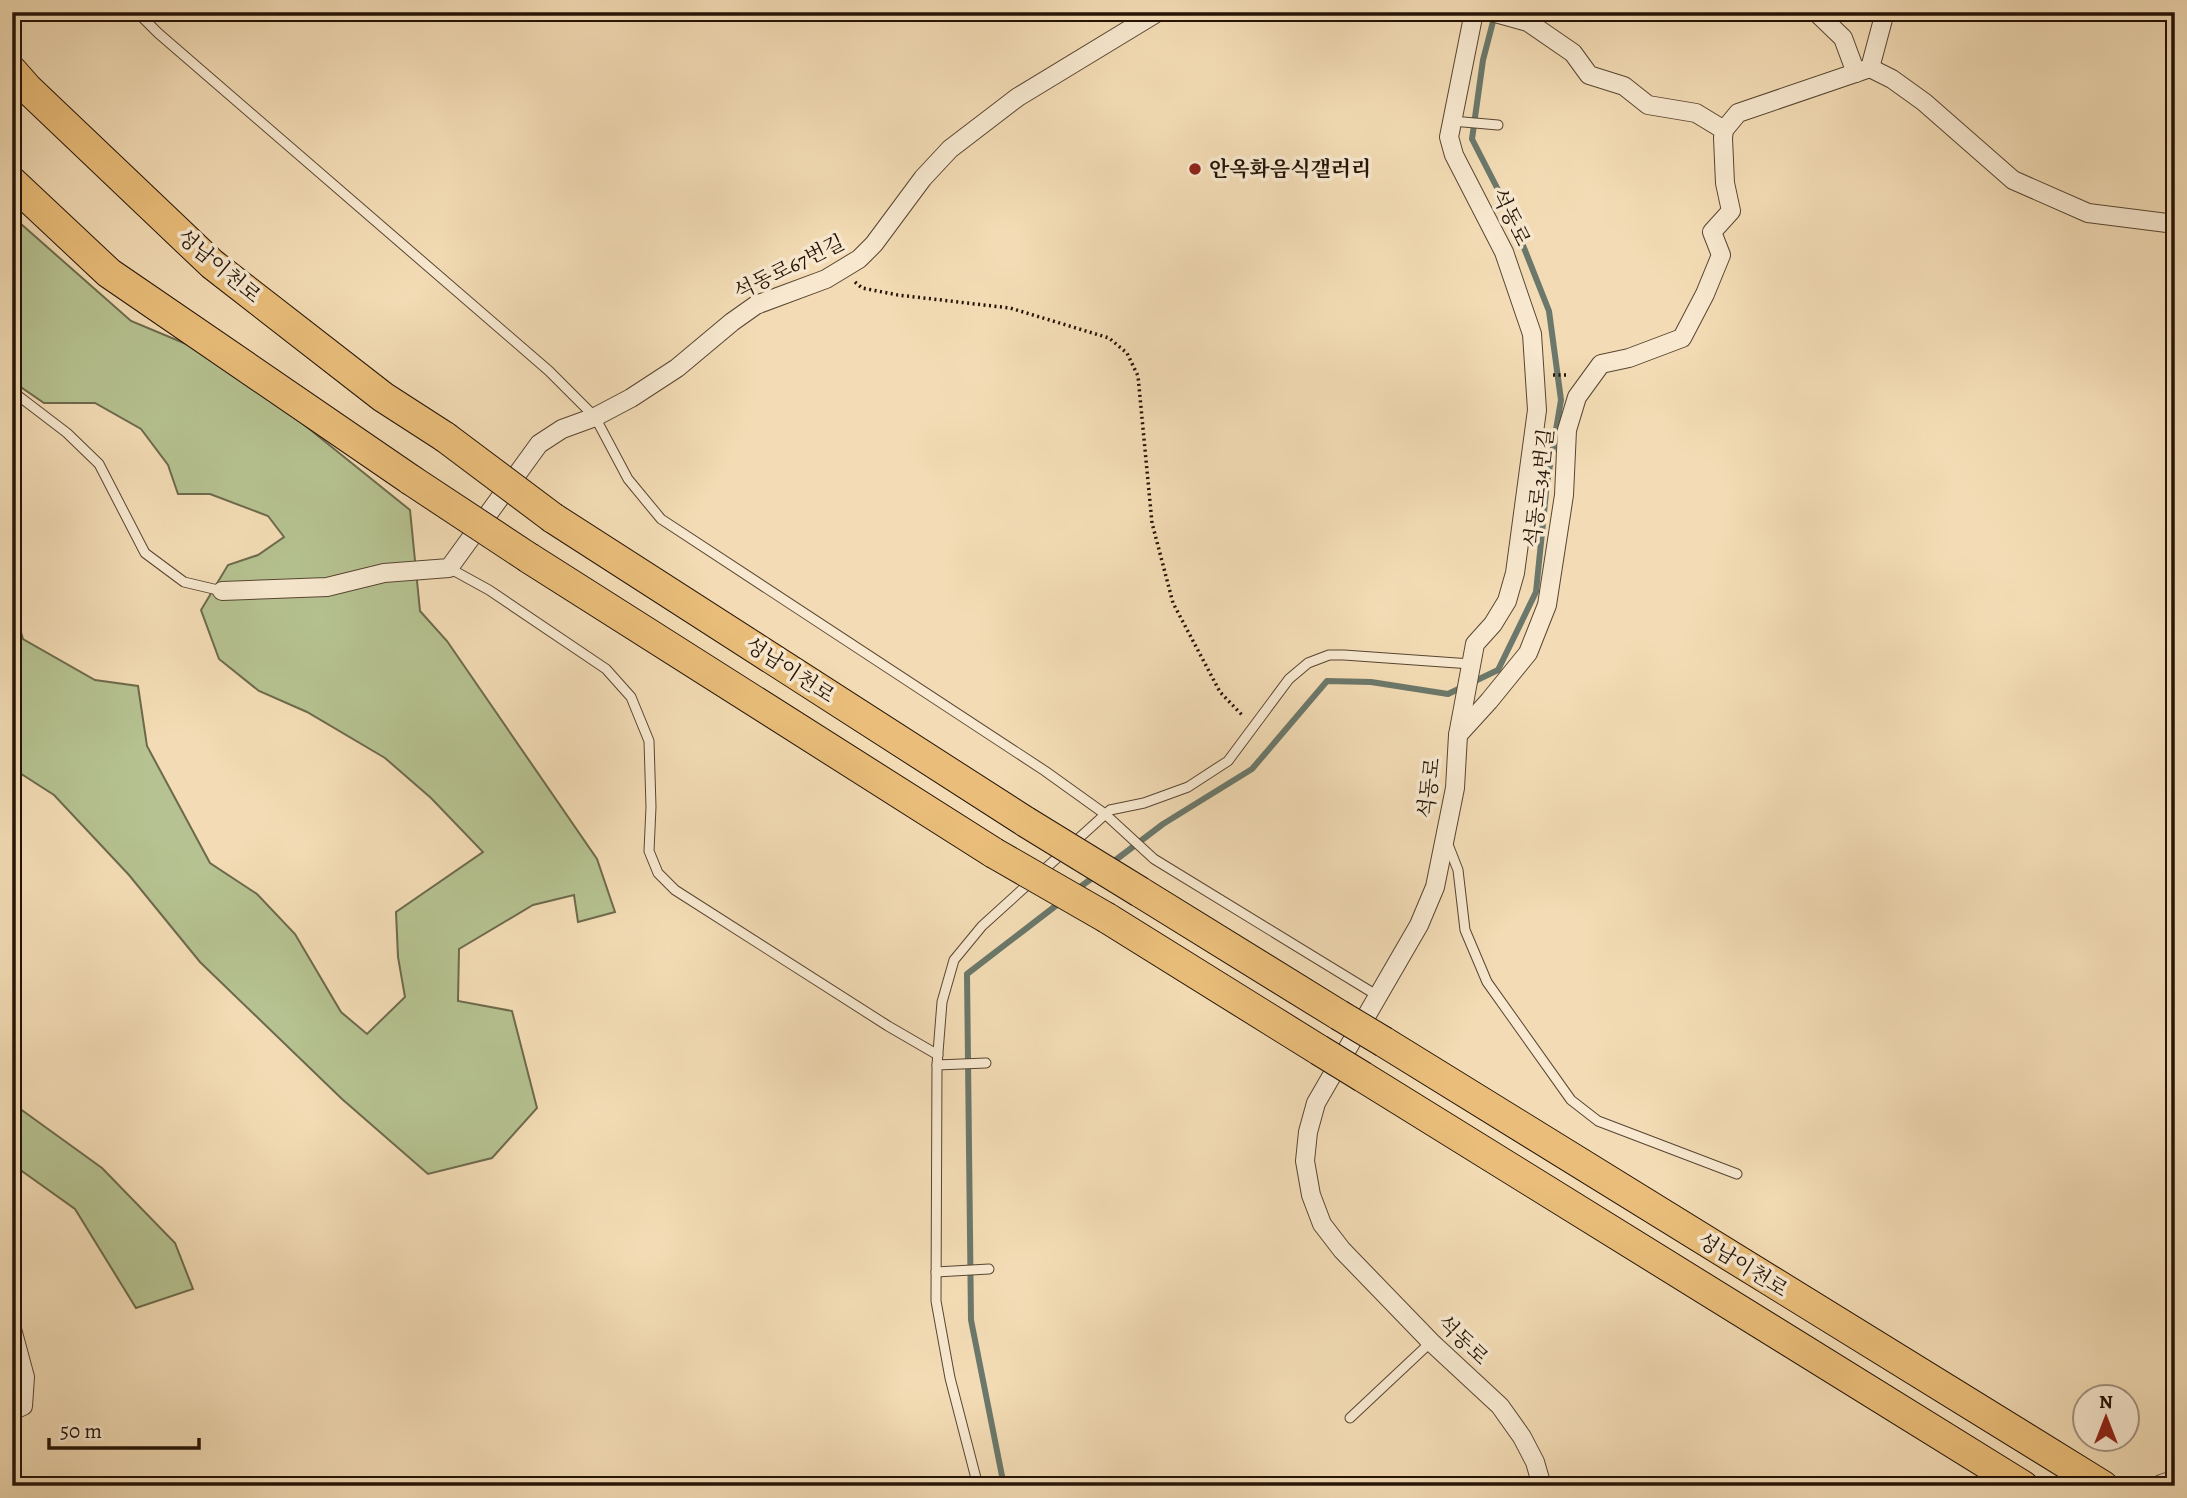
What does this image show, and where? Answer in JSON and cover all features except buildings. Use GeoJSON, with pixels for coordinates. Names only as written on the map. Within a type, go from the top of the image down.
{"type":"FeatureCollection","features":[{"type":"Feature","properties":{"kind":"highway","name":"성남이천로"},"geometry":{"type":"LineString","coordinates":[[12,71],[212,264],[383,397],[445,437],[553,518],[1026,822],[2103,1486]]}},
{"type":"Feature","properties":{"kind":"highway","name":"성남이천로"},"geometry":{"type":"LineString","coordinates":[[12,183],[109,273],[529,558],[994,853],[1107,918],[2015,1481]]}},
{"type":"Feature","properties":{"kind":"street","name":"석동로67번길"},"geometry":{"type":"LineString","coordinates":[[449,569],[539,444],[562,429],[595,417],[631,398],[677,368],[756,305],[826,279],[859,259],[874,244],[923,178],[958,142],[1018,97],[1158,12]]}},
{"type":"Feature","properties":{"kind":"street","name":"석동로"},"geometry":{"type":"LineString","coordinates":[[1474,12],[1457,122],[1449,137],[1454,155],[1504,252],[1522,300],[1532,334],[1536,376],[1536,410],[1515,573],[1507,601],[1493,624],[1475,644],[1458,735],[1455,788],[1435,887],[1419,925],[1316,1102],[1308,1132],[1305,1161],[1311,1195],[1322,1224],[1342,1250],[1431,1342],[1500,1406],[1522,1437],[1535,1462],[1542,1486]]}},
{"type":"Feature","properties":{"kind":"street"},"geometry":{"type":"LineString","coordinates":[[1816,12],[1843,38],[1863,70]]}},
{"type":"Feature","properties":{"kind":"street"},"geometry":{"type":"LineString","coordinates":[[1863,70],[1885,12]]}},
{"type":"Feature","properties":{"kind":"street"},"geometry":{"type":"LineString","coordinates":[[1499,14],[1528,22],[1562,44],[1573,53],[1588,75],[1625,86],[1648,105],[1696,113],[1724,130],[1738,113],[1863,70],[1892,79],[1924,102],[2013,180],[2088,213],[2175,224]]}},
{"type":"Feature","properties":{"kind":"street","name":"석동로34번길"},"geometry":{"type":"LineString","coordinates":[[1458,735],[1528,653],[1547,606],[1564,495],[1567,430],[1577,397],[1601,364],[1629,358],[1682,338],[1705,294],[1721,255],[1712,232],[1731,211],[1725,183],[1724,130]]}},
{"type":"Feature","properties":{"kind":"street"},"geometry":{"type":"LineString","coordinates":[[222,591],[327,587],[384,573],[449,569]]}},
{"type":"Feature","properties":{"kind":"street"},"geometry":{"type":"LineString","coordinates":[[12,1329],[25,1377],[23,1406],[12,1411]]}},
{"type":"Feature","properties":{"kind":"street"},"geometry":{"type":"LineString","coordinates":[[2163,1486],[2175,1482]]}},
{"type":"Feature","properties":{"kind":"lane"},"geometry":{"type":"LineString","coordinates":[[137,12],[549,371],[595,417],[628,479],[661,519],[1045,771],[1105,814],[1154,859],[1378,996]]}},
{"type":"Feature","properties":{"kind":"lane"},"geometry":{"type":"LineString","coordinates":[[1457,122],[1498,125]]}},
{"type":"Feature","properties":{"kind":"lane"},"geometry":{"type":"LineString","coordinates":[[12,391],[67,433],[99,464],[145,553],[184,582],[222,591]]}},
{"type":"Feature","properties":{"kind":"lane"},"geometry":{"type":"LineString","coordinates":[[449,569],[489,590],[606,669],[631,697],[649,741],[649,851],[658,873],[675,890],[938,1055]]}},
{"type":"Feature","properties":{"kind":"lane"},"geometry":{"type":"LineString","coordinates":[[978,1486],[950,1378],[936,1301],[941,1272],[937,1065],[942,1002],[954,960],[982,926],[1105,814],[1188,787],[1228,761],[1289,679],[1308,663],[1329,655],[1471,667]]}},
{"type":"Feature","properties":{"kind":"lane"},"geometry":{"type":"LineString","coordinates":[[1446,838],[1458,870],[1465,930],[1487,982],[1571,1100],[1598,1121],[1737,1174]]}},
{"type":"Feature","properties":{"kind":"lane"},"geometry":{"type":"LineString","coordinates":[[937,1065],[981,1063]]}},
{"type":"Feature","properties":{"kind":"lane"},"geometry":{"type":"LineString","coordinates":[[2175,1143],[2172,1172],[2175,1177]]}},
{"type":"Feature","properties":{"kind":"lane"},"geometry":{"type":"LineString","coordinates":[[941,1272],[985,1270]]}},
{"type":"Feature","properties":{"kind":"lane"},"geometry":{"type":"LineString","coordinates":[[1350,1419],[1431,1342]]}},
{"type":"Feature","properties":{"kind":"path"},"geometry":{"type":"LineString","coordinates":[[841,270],[862,288],[898,295],[1010,308],[1109,338],[1127,353],[1138,376],[1152,523],[1173,603],[1220,692],[1254,728]]}},
{"type":"Feature","properties":{"kind":"path"},"geometry":{"type":"LineString","coordinates":[[1548,375],[1571,375]]}},
{"type":"Feature","properties":{"kind":"green space"},"geometry":{"type":"Polygon","coordinates":[[[12,216],[131,321],[191,346],[256,386],[410,510],[420,611],[447,641],[597,859],[615,912],[578,922],[574,895],[533,905],[459,949],[458,1001],[512,1011],[537,1108],[492,1158],[428,1174],[342,1099],[200,962],[129,875],[54,795],[12,768],[12,602],[23,639],[95,680],[138,686],[147,746],[210,863],[257,894],[295,934],[341,1012],[367,1034],[405,997],[398,957],[396,912],[483,852],[431,798],[385,758],[307,712],[259,691],[219,659],[201,610],[228,565],[258,555],[284,537],[268,516],[210,494],[178,494],[168,465],[141,429],[95,403],[44,403],[12,381],[12,216]]]}},
{"type":"Feature","properties":{"kind":"green space"},"geometry":{"type":"Polygon","coordinates":[[[12,1103],[102,1168],[175,1243],[193,1289],[136,1308],[75,1209],[12,1164],[12,1103]]]}},
{"type":"Feature","properties":{"kind":"waterway"},"geometry":{"type":"LineString","coordinates":[[1109,865],[1163,824],[1252,769],[1327,681],[1371,682],[1448,694],[1498,670],[1536,592],[1547,483],[1561,400],[1549,311],[1511,215],[1472,139],[1483,60],[1495,14]]}},
{"type":"Feature","properties":{"kind":"waterway"},"geometry":{"type":"LineString","coordinates":[[1076,890],[1095,876]]}},
{"type":"Feature","properties":{"kind":"waterway"},"geometry":{"type":"LineString","coordinates":[[1004,1486],[971,1320],[967,974],[1062,901]]}},
{"type":"Feature","properties":{"kind":"place","name":"안옥화음식갤러리"},"geometry":{"type":"Point","coordinates":[1195,169]}}]}
